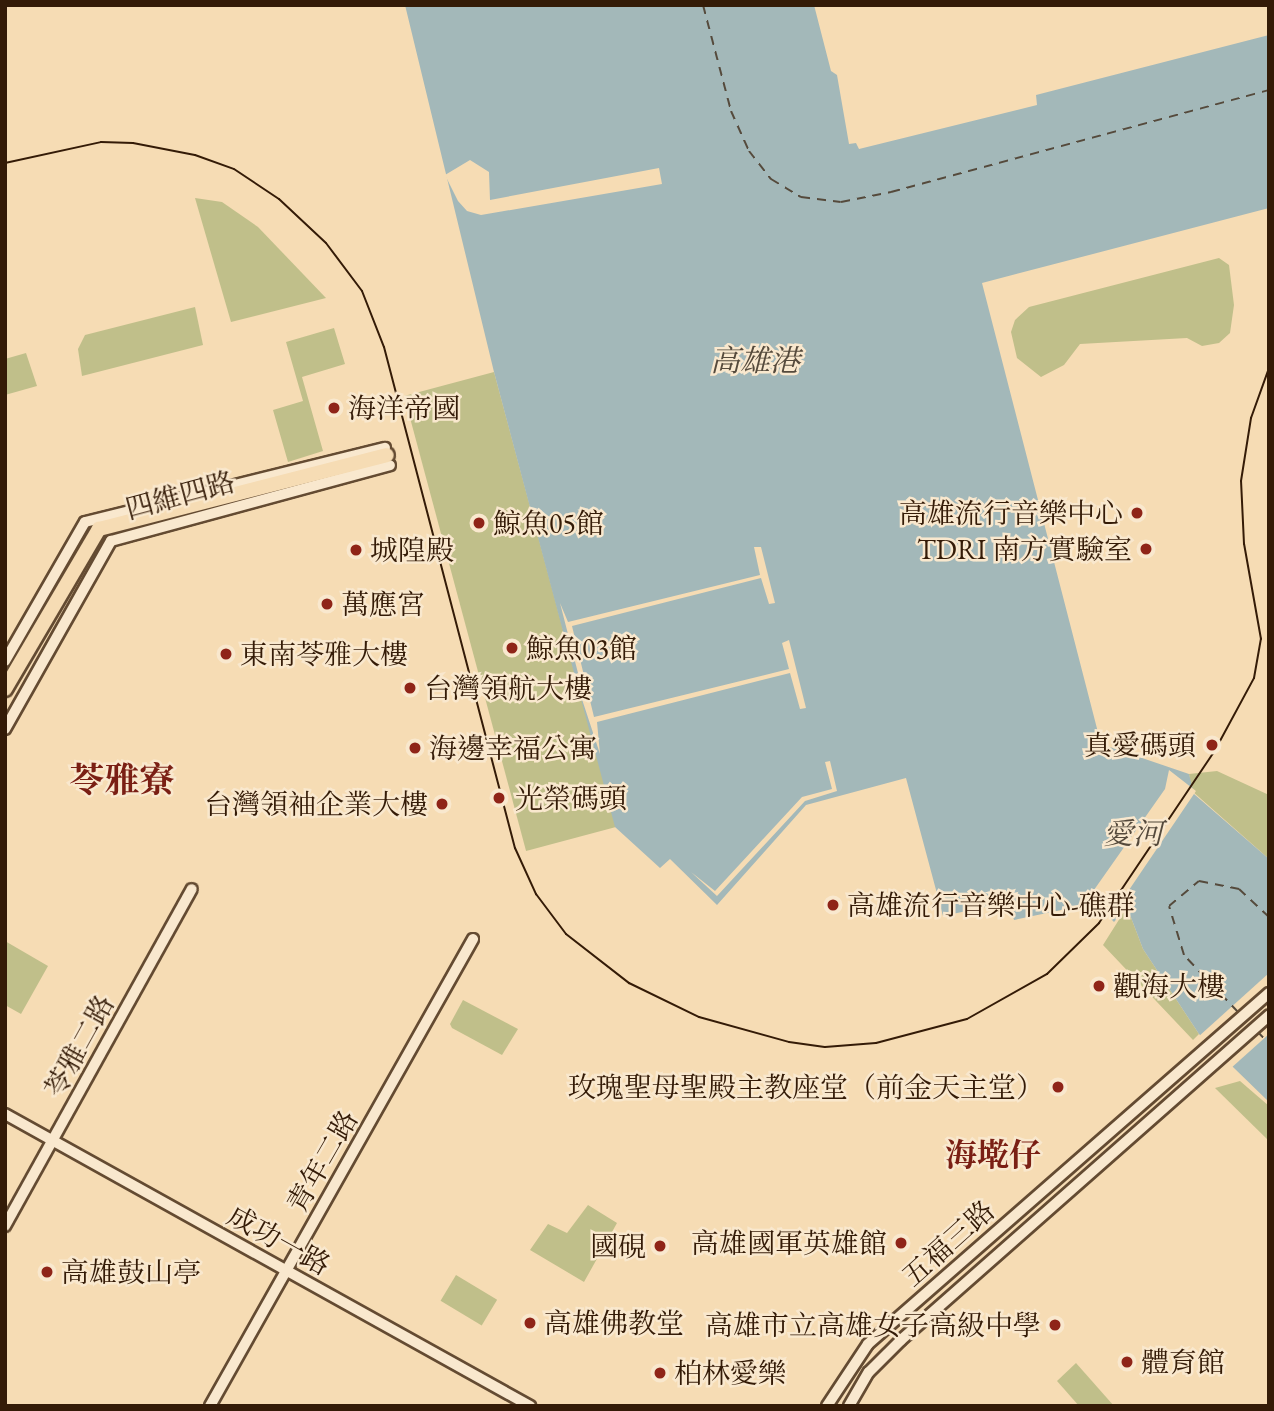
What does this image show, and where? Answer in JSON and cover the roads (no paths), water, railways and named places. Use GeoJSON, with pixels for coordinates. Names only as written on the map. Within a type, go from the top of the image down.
{"type":"FeatureCollection","features":[{"type":"Feature","properties":{"kind":"main road","name":"四維四路"},"geometry":{"type":"LineString","coordinates":[[5,689],[99,529],[387,456]]}},
{"type":"Feature","properties":{"kind":"street","name":"四維四路"},"geometry":{"type":"LineString","coordinates":[[5,661],[85,522],[387,456]]}},
{"type":"Feature","properties":{"kind":"street","name":"四維四路"},"geometry":{"type":"LineString","coordinates":[[5,729],[111,541],[387,456]]}},
{"type":"Feature","properties":{"kind":"street","name":"苓雅二路"},"geometry":{"type":"LineString","coordinates":[[5,1226],[192,889]]}},
{"type":"Feature","properties":{"kind":"street","name":"青年二路"},"geometry":{"type":"LineString","coordinates":[[210,1406],[473,939]]}},
{"type":"Feature","properties":{"kind":"street","name":"五福三路"},"geometry":{"type":"LineString","coordinates":[[827,1406],[868,1344],[1269,993]]}},
{"type":"Feature","properties":{"kind":"street","name":"五福三路"},"geometry":{"type":"LineString","coordinates":[[849,1406],[869,1372],[901,1340],[1269,1015]]}},
{"type":"Feature","properties":{"kind":"street","name":"成功一路"},"geometry":{"type":"LineString","coordinates":[[5,1114],[530,1406]]}},
{"type":"Feature","properties":{"kind":"water","name":"高雄港"},"geometry":{"type":"Polygon","coordinates":[[[405,5],[814,5],[831,71],[837,75],[849,144],[856,143],[859,149],[1037,105],[1036,95],[1269,35],[1269,208],[982,283],[1101,744],[1189,774],[1194,794],[1269,859],[1269,1102],[1199,1034],[1143,949],[1127,907],[1114,922],[1095,903],[1014,920],[1009,902],[943,916],[906,778],[806,805],[717,905],[670,859],[660,868],[615,827],[494,372],[405,5]]]}},
{"type":"Feature","properties":{"kind":"tram line"},"geometry":{"type":"LineString","coordinates":[[5,163],[101,142],[133,143],[195,155],[234,169],[279,199],[326,243],[362,291],[384,347],[515,848],[536,894],[566,934],[629,983],[699,1017],[789,1042],[825,1047],[876,1043],[967,1019],[1047,974],[1099,923],[1214,752],[1254,678],[1261,639],[1244,544],[1241,481],[1251,418],[1269,368]]}},
{"type":"Feature","properties":{"kind":"place","name":"海洋帝國"},"geometry":{"type":"Point","coordinates":[334,408]}},
{"type":"Feature","properties":{"kind":"place","name":"高雄流行音樂中心"},"geometry":{"type":"Point","coordinates":[1137,513]}},
{"type":"Feature","properties":{"kind":"place","name":"鯨魚05館"},"geometry":{"type":"Point","coordinates":[479,523]}},
{"type":"Feature","properties":{"kind":"place","name":"TDRI 南方實驗室"},"geometry":{"type":"Point","coordinates":[1146,549]}},
{"type":"Feature","properties":{"kind":"place","name":"城隍殿"},"geometry":{"type":"Point","coordinates":[356,550]}},
{"type":"Feature","properties":{"kind":"place","name":"萬應宮"},"geometry":{"type":"Point","coordinates":[327,604]}},
{"type":"Feature","properties":{"kind":"place","name":"鯨魚03館"},"geometry":{"type":"Point","coordinates":[512,648]}},
{"type":"Feature","properties":{"kind":"place","name":"東南苓雅大樓"},"geometry":{"type":"Point","coordinates":[226,654]}},
{"type":"Feature","properties":{"kind":"place","name":"台灣領航大樓"},"geometry":{"type":"Point","coordinates":[410,688]}},
{"type":"Feature","properties":{"kind":"place","name":"真愛碼頭"},"geometry":{"type":"Point","coordinates":[1212,745]}},
{"type":"Feature","properties":{"kind":"place","name":"海邊幸福公寓"},"geometry":{"type":"Point","coordinates":[415,748]}},
{"type":"Feature","properties":{"kind":"place","name":"光榮碼頭"},"geometry":{"type":"Point","coordinates":[499,798]}},
{"type":"Feature","properties":{"kind":"place","name":"台灣領袖企業大樓"},"geometry":{"type":"Point","coordinates":[442,804]}},
{"type":"Feature","properties":{"kind":"place","name":"高雄流行音樂中心-礁群"},"geometry":{"type":"Point","coordinates":[833,905]}},
{"type":"Feature","properties":{"kind":"place","name":"觀海大樓"},"geometry":{"type":"Point","coordinates":[1099,986]}},
{"type":"Feature","properties":{"kind":"place","name":"玫瑰聖母聖殿主教座堂（前金天主堂）"},"geometry":{"type":"Point","coordinates":[1058,1087]}},
{"type":"Feature","properties":{"kind":"place","name":"高雄國軍英雄館"},"geometry":{"type":"Point","coordinates":[901,1243]}},
{"type":"Feature","properties":{"kind":"place","name":"國硯"},"geometry":{"type":"Point","coordinates":[660,1246]}},
{"type":"Feature","properties":{"kind":"place","name":"高雄鼓山亭"},"geometry":{"type":"Point","coordinates":[47,1272]}},
{"type":"Feature","properties":{"kind":"place","name":"高雄佛教堂"},"geometry":{"type":"Point","coordinates":[530,1323]}},
{"type":"Feature","properties":{"kind":"place","name":"高雄市立高雄女子高級中學"},"geometry":{"type":"Point","coordinates":[1055,1325]}},
{"type":"Feature","properties":{"kind":"place","name":"體育館"},"geometry":{"type":"Point","coordinates":[1127,1362]}},
{"type":"Feature","properties":{"kind":"place","name":"柏林愛樂"},"geometry":{"type":"Point","coordinates":[660,1373]}},
{"type":"Feature","properties":{"kind":"district","name":"苓雅寮"},"geometry":{"type":"Point","coordinates":[122,780]}},
{"type":"Feature","properties":{"kind":"district","name":"海墘仔"},"geometry":{"type":"Point","coordinates":[993,1155]}},
{"type":"Feature","properties":{"kind":"water label","name":"愛河"},"geometry":{"type":"Point","coordinates":[1133,834]}}]}
